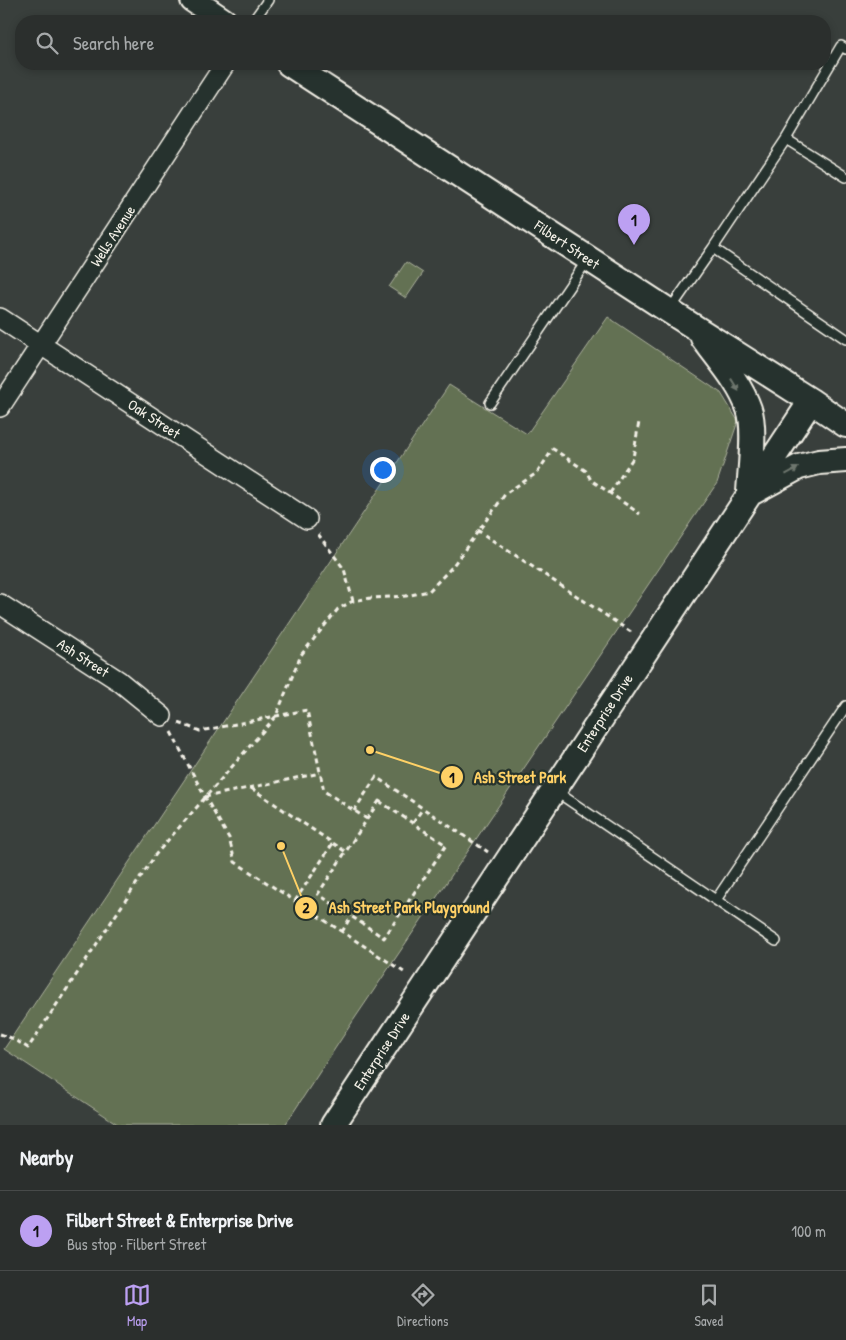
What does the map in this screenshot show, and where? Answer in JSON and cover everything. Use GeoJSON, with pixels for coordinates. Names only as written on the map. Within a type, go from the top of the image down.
{"type":"FeatureCollection","features":[{"type":"Feature","properties":{"kind":"street"},"geometry":{"type":"LineString","coordinates":[[193,0],[215,15]]}},
{"type":"Feature","properties":{"kind":"street","name":"Wells Avenue"},"geometry":{"type":"LineString","coordinates":[[0,407],[221,70]]}},
{"type":"Feature","properties":{"kind":"street","name":"Filbert Street"},"geometry":{"type":"LineString","coordinates":[[298,70],[846,425]]}},
{"type":"Feature","properties":{"kind":"street","name":"Oak Street"},"geometry":{"type":"LineString","coordinates":[[0,318],[308,519]]}},
{"type":"Feature","properties":{"kind":"street"},"geometry":{"type":"LineString","coordinates":[[698,330],[736,385],[749,409],[752,436],[749,494]]}},
{"type":"Feature","properties":{"kind":"street","name":"Enterprise Drive"},"geometry":{"type":"LineString","coordinates":[[333,1125],[811,401]]}},
{"type":"Feature","properties":{"kind":"street"},"geometry":{"type":"LineString","coordinates":[[749,494],[799,467],[819,462],[846,460]]}},
{"type":"Feature","properties":{"kind":"street","name":"Ash Street"},"geometry":{"type":"LineString","coordinates":[[0,604],[119,681],[162,716]]}},
{"type":"Feature","properties":{"kind":"lane"},"geometry":{"type":"LineString","coordinates":[[257,15],[268,0]]}},
{"type":"Feature","properties":{"kind":"lane"},"geometry":{"type":"LineString","coordinates":[[831,64],[842,46],[846,49]]}},
{"type":"Feature","properties":{"kind":"lane"},"geometry":{"type":"LineString","coordinates":[[669,311],[786,139],[828,70]]}},
{"type":"Feature","properties":{"kind":"lane"},"geometry":{"type":"LineString","coordinates":[[786,139],[846,177]]}},
{"type":"Feature","properties":{"kind":"lane"},"geometry":{"type":"LineString","coordinates":[[713,248],[846,339]]}},
{"type":"Feature","properties":{"kind":"lane"},"geometry":{"type":"LineString","coordinates":[[490,403],[588,258]]}},
{"type":"Feature","properties":{"kind":"lane"},"geometry":{"type":"LineString","coordinates":[[716,900],[846,706]]}},
{"type":"Feature","properties":{"kind":"lane"},"geometry":{"type":"LineString","coordinates":[[554,790],[776,941]]}},
{"type":"Feature","properties":{"kind":"path"},"geometry":{"type":"LineString","coordinates":[[610,493],[633,458],[639,422]]}},
{"type":"Feature","properties":{"kind":"path"},"geometry":{"type":"LineString","coordinates":[[0,1034],[14,1039],[28,1048],[156,854],[276,716],[301,655],[338,609],[353,601],[406,596],[429,591],[452,567],[477,530],[506,493],[537,473],[553,449],[586,471],[591,480],[640,514]]}},
{"type":"Feature","properties":{"kind":"path"},"geometry":{"type":"LineString","coordinates":[[308,519],[344,569],[353,601]]}},
{"type":"Feature","properties":{"kind":"path"},"geometry":{"type":"LineString","coordinates":[[477,530],[650,644]]}},
{"type":"Feature","properties":{"kind":"path"},"geometry":{"type":"LineString","coordinates":[[162,716],[200,731],[307,710],[324,791],[367,819]]}},
{"type":"Feature","properties":{"kind":"path"},"geometry":{"type":"LineString","coordinates":[[162,716],[205,798],[229,838],[234,862],[425,986]]}},
{"type":"Feature","properties":{"kind":"path"},"geometry":{"type":"LineString","coordinates":[[205,798],[320,773]]}},
{"type":"Feature","properties":{"kind":"path"},"geometry":{"type":"LineString","coordinates":[[354,811],[376,777],[506,863]]}},
{"type":"Feature","properties":{"kind":"path"},"geometry":{"type":"LineString","coordinates":[[251,788],[346,852]]}},
{"type":"Feature","properties":{"kind":"path"},"geometry":{"type":"LineString","coordinates":[[379,801],[446,845],[384,938],[318,894],[367,819],[379,801]]}},
{"type":"Feature","properties":{"kind":"path"},"geometry":{"type":"LineString","coordinates":[[413,823],[423,808]]}},
{"type":"Feature","properties":{"kind":"path"},"geometry":{"type":"LineString","coordinates":[[295,901],[333,843]]}},
{"type":"Feature","properties":{"kind":"path"},"geometry":{"type":"LineString","coordinates":[[342,932],[351,916]]}},
{"type":"Feature","properties":{"kind":"green space"},"geometry":{"type":"Polygon","coordinates":[[[406,262],[423,273],[406,298],[389,287],[406,262]]]}},
{"type":"Feature","properties":{"kind":"green space"},"geometry":{"type":"Polygon","coordinates":[[[608,317],[721,393],[738,421],[717,483],[355,1018],[285,1125],[119,1125],[4,1049],[449,385],[527,434],[608,317]]]}},
{"type":"Feature","properties":{"kind":"place","name":"Filbert Street & Enterprise Drive"},"geometry":{"type":"Point","coordinates":[634,245]}},
{"type":"Feature","properties":{"kind":"place","name":"Ash Street Park"},"geometry":{"type":"Point","coordinates":[370,750]}},
{"type":"Feature","properties":{"kind":"place","name":"Ash Street Park Playground"},"geometry":{"type":"Point","coordinates":[281,846]}}]}
